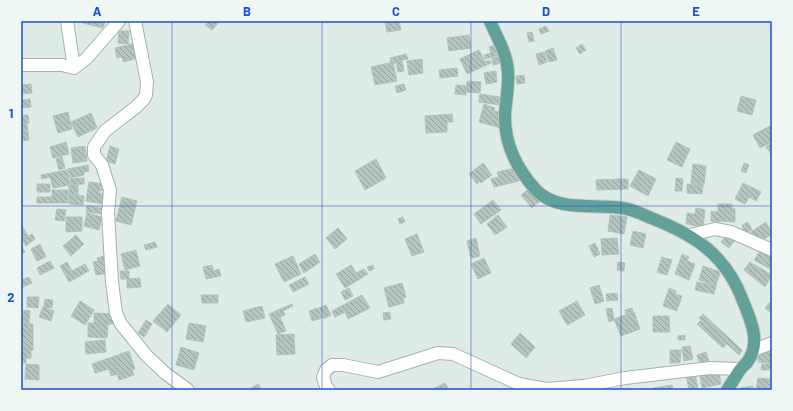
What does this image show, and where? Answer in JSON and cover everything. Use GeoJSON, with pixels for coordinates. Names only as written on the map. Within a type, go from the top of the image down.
{"type":"FeatureCollection","features":[{"type":"Feature","properties":{"kind":"main road"},"geometry":{"type":"LineString","coordinates":[[490,21],[506,57],[508,72],[505,114],[507,140],[511,153],[518,165],[536,189],[549,200],[566,204],[625,208],[690,235],[721,262],[737,285],[753,326],[754,350],[748,363],[740,369],[736,378],[727,390]]}},
{"type":"Feature","properties":{"kind":"street"},"geometry":{"type":"LineString","coordinates":[[66,21],[74,68]]}},
{"type":"Feature","properties":{"kind":"street"},"geometry":{"type":"LineString","coordinates":[[21,65],[47,64],[74,68],[86,59],[118,21]]}},
{"type":"Feature","properties":{"kind":"street"},"geometry":{"type":"LineString","coordinates":[[135,21],[148,82],[146,95],[136,107],[104,130],[94,146],[94,154],[102,165],[110,190],[108,213],[112,282],[116,313],[121,324],[146,355],[165,373],[188,390]]}},
{"type":"Feature","properties":{"kind":"street"},"geometry":{"type":"LineString","coordinates":[[690,235],[715,229],[731,232],[772,250]]}},
{"type":"Feature","properties":{"kind":"street"},"geometry":{"type":"LineString","coordinates":[[754,350],[772,343]]}},
{"type":"Feature","properties":{"kind":"street"},"geometry":{"type":"LineString","coordinates":[[330,390],[326,387],[323,378],[326,370],[332,365],[343,364],[378,372],[438,353],[453,354],[520,384],[546,389],[584,386],[625,378],[710,368],[740,369]]}},
{"type":"Feature","properties":{"kind":"building"},"geometry":{"type":"Polygon","coordinates":[[[83,21],[105,21],[103,28],[83,23],[83,21]]]}},
{"type":"Feature","properties":{"kind":"building"},"geometry":{"type":"Polygon","coordinates":[[[209,21],[220,21],[212,30],[205,25],[209,21]]]}},
{"type":"Feature","properties":{"kind":"building"},"geometry":{"type":"Polygon","coordinates":[[[385,21],[399,21],[401,30],[387,32],[385,21]]]}},
{"type":"Feature","properties":{"kind":"building"},"geometry":{"type":"Polygon","coordinates":[[[546,26],[549,31],[541,34],[539,29],[546,26]]]}},
{"type":"Feature","properties":{"kind":"building"},"geometry":{"type":"Polygon","coordinates":[[[119,31],[129,31],[128,44],[118,43],[119,31]]]}},
{"type":"Feature","properties":{"kind":"building"},"geometry":{"type":"Polygon","coordinates":[[[532,32],[534,41],[529,42],[527,33],[532,32]]]}},
{"type":"Feature","properties":{"kind":"building"},"geometry":{"type":"Polygon","coordinates":[[[469,35],[471,48],[449,51],[447,38],[469,35]]]}},
{"type":"Feature","properties":{"kind":"building"},"geometry":{"type":"Polygon","coordinates":[[[136,43],[139,58],[123,62],[122,57],[117,58],[115,48],[136,43]]]}},
{"type":"Feature","properties":{"kind":"building"},"geometry":{"type":"Polygon","coordinates":[[[499,44],[502,54],[485,59],[484,55],[491,53],[489,47],[499,44]]]}},
{"type":"Feature","properties":{"kind":"building"},"geometry":{"type":"Polygon","coordinates":[[[582,44],[586,50],[580,54],[576,48],[582,44]]]}},
{"type":"Feature","properties":{"kind":"building"},"geometry":{"type":"Polygon","coordinates":[[[553,48],[557,60],[549,62],[545,51],[553,48]]]}},
{"type":"Feature","properties":{"kind":"building"},"geometry":{"type":"Polygon","coordinates":[[[479,50],[485,62],[490,60],[491,63],[467,74],[460,59],[479,50]]]}},
{"type":"Feature","properties":{"kind":"building"},"geometry":{"type":"Polygon","coordinates":[[[544,52],[547,62],[539,65],[536,54],[544,52]]]}},
{"type":"Feature","properties":{"kind":"building"},"geometry":{"type":"Polygon","coordinates":[[[406,54],[408,59],[402,60],[404,71],[398,72],[396,63],[391,64],[390,58],[406,54]]]}},
{"type":"Feature","properties":{"kind":"building"},"geometry":{"type":"Polygon","coordinates":[[[504,55],[506,62],[493,65],[492,58],[504,55]]]}},
{"type":"Feature","properties":{"kind":"building"},"geometry":{"type":"Polygon","coordinates":[[[422,59],[423,73],[409,75],[407,61],[422,59]]]}},
{"type":"Feature","properties":{"kind":"building"},"geometry":{"type":"Polygon","coordinates":[[[393,62],[397,81],[375,85],[371,67],[393,62]]]}},
{"type":"Feature","properties":{"kind":"building"},"geometry":{"type":"Polygon","coordinates":[[[457,68],[458,76],[440,78],[439,70],[457,68]]]}},
{"type":"Feature","properties":{"kind":"building"},"geometry":{"type":"Polygon","coordinates":[[[496,71],[497,82],[486,84],[484,73],[496,71]]]}},
{"type":"Feature","properties":{"kind":"building"},"geometry":{"type":"Polygon","coordinates":[[[524,75],[525,83],[517,84],[516,76],[524,75]]]}},
{"type":"Feature","properties":{"kind":"building"},"geometry":{"type":"Polygon","coordinates":[[[467,81],[481,82],[480,93],[466,92],[467,81]]]}},
{"type":"Feature","properties":{"kind":"building"},"geometry":{"type":"Polygon","coordinates":[[[31,84],[32,93],[21,94],[21,85],[31,84]]]}},
{"type":"Feature","properties":{"kind":"building"},"geometry":{"type":"Polygon","coordinates":[[[404,84],[406,90],[397,93],[395,86],[404,84]]]}},
{"type":"Feature","properties":{"kind":"building"},"geometry":{"type":"Polygon","coordinates":[[[456,85],[466,86],[466,95],[455,94],[456,85]]]}},
{"type":"Feature","properties":{"kind":"building"},"geometry":{"type":"Polygon","coordinates":[[[480,94],[500,97],[499,105],[479,102],[480,94]]]}},
{"type":"Feature","properties":{"kind":"building"},"geometry":{"type":"Polygon","coordinates":[[[741,96],[756,100],[752,115],[737,111],[741,96]]]}},
{"type":"Feature","properties":{"kind":"building"},"geometry":{"type":"Polygon","coordinates":[[[30,99],[31,107],[21,108],[21,100],[30,99]]]}},
{"type":"Feature","properties":{"kind":"building"},"geometry":{"type":"Polygon","coordinates":[[[484,104],[495,108],[494,111],[504,113],[501,128],[479,122],[484,104]]]}},
{"type":"Feature","properties":{"kind":"building"},"geometry":{"type":"Polygon","coordinates":[[[68,112],[72,129],[58,133],[53,116],[68,112]]]}},
{"type":"Feature","properties":{"kind":"building"},"geometry":{"type":"Polygon","coordinates":[[[91,113],[97,128],[78,137],[71,122],[91,113]]]}},
{"type":"Feature","properties":{"kind":"building"},"geometry":{"type":"Polygon","coordinates":[[[452,114],[453,122],[447,122],[447,132],[426,133],[425,116],[452,114]]]}},
{"type":"Feature","properties":{"kind":"building"},"geometry":{"type":"Polygon","coordinates":[[[21,115],[28,115],[29,123],[21,124],[21,115]]]}},
{"type":"Feature","properties":{"kind":"building"},"geometry":{"type":"Polygon","coordinates":[[[21,124],[27,124],[29,140],[21,141],[21,124]]]}},
{"type":"Feature","properties":{"kind":"building"},"geometry":{"type":"Polygon","coordinates":[[[772,125],[772,142],[760,148],[753,135],[772,125]]]}},
{"type":"Feature","properties":{"kind":"building"},"geometry":{"type":"Polygon","coordinates":[[[66,142],[69,154],[53,158],[50,147],[66,142]]]}},
{"type":"Feature","properties":{"kind":"building"},"geometry":{"type":"Polygon","coordinates":[[[676,142],[690,149],[682,167],[667,160],[676,142]]]}},
{"type":"Feature","properties":{"kind":"building"},"geometry":{"type":"Polygon","coordinates":[[[772,143],[772,155],[766,147],[772,143]]]}},
{"type":"Feature","properties":{"kind":"building"},"geometry":{"type":"Polygon","coordinates":[[[85,146],[87,161],[73,163],[71,148],[85,146]]]}},
{"type":"Feature","properties":{"kind":"building"},"geometry":{"type":"Polygon","coordinates":[[[110,146],[119,149],[115,164],[106,161],[110,146]]]}},
{"type":"Feature","properties":{"kind":"building"},"geometry":{"type":"Polygon","coordinates":[[[62,157],[65,168],[59,170],[56,159],[62,157]]]}},
{"type":"Feature","properties":{"kind":"building"},"geometry":{"type":"Polygon","coordinates":[[[376,159],[386,178],[365,190],[355,171],[376,159]]]}},
{"type":"Feature","properties":{"kind":"building"},"geometry":{"type":"Polygon","coordinates":[[[483,163],[492,175],[481,183],[480,181],[477,184],[469,174],[483,163]]]}},
{"type":"Feature","properties":{"kind":"building"},"geometry":{"type":"Polygon","coordinates":[[[744,163],[749,165],[746,173],[741,171],[744,163]]]}},
{"type":"Feature","properties":{"kind":"building"},"geometry":{"type":"Polygon","coordinates":[[[693,164],[706,166],[704,185],[691,183],[693,164]]]}},
{"type":"Feature","properties":{"kind":"building"},"geometry":{"type":"Polygon","coordinates":[[[88,165],[89,171],[84,172],[84,175],[70,178],[68,169],[88,165]]]}},
{"type":"Feature","properties":{"kind":"building"},"geometry":{"type":"Polygon","coordinates":[[[516,168],[519,181],[494,187],[491,179],[499,177],[497,172],[516,168]]]}},
{"type":"Feature","properties":{"kind":"building"},"geometry":{"type":"Polygon","coordinates":[[[67,170],[70,185],[53,188],[50,177],[42,179],[41,175],[67,170]]]}},
{"type":"Feature","properties":{"kind":"building"},"geometry":{"type":"Polygon","coordinates":[[[639,170],[656,179],[648,196],[630,186],[639,170]]]}},
{"type":"Feature","properties":{"kind":"building"},"geometry":{"type":"Polygon","coordinates":[[[84,178],[84,184],[71,185],[70,179],[84,178]]]}},
{"type":"Feature","properties":{"kind":"building"},"geometry":{"type":"Polygon","coordinates":[[[676,178],[683,179],[682,191],[675,191],[676,178]]]}},
{"type":"Feature","properties":{"kind":"building"},"geometry":{"type":"Polygon","coordinates":[[[628,179],[628,189],[597,190],[596,180],[628,179]]]}},
{"type":"Feature","properties":{"kind":"building"},"geometry":{"type":"Polygon","coordinates":[[[89,182],[103,184],[102,191],[99,190],[99,193],[106,194],[104,204],[86,201],[89,182]]]}},
{"type":"Feature","properties":{"kind":"building"},"geometry":{"type":"Polygon","coordinates":[[[743,183],[761,192],[756,201],[749,197],[745,204],[735,199],[743,183]]]}},
{"type":"Feature","properties":{"kind":"building"},"geometry":{"type":"Polygon","coordinates":[[[37,184],[50,184],[50,192],[37,192],[37,184]]]}},
{"type":"Feature","properties":{"kind":"building"},"geometry":{"type":"Polygon","coordinates":[[[687,184],[703,185],[702,194],[687,193],[687,184]]]}},
{"type":"Feature","properties":{"kind":"building"},"geometry":{"type":"Polygon","coordinates":[[[69,185],[78,185],[78,195],[69,195],[69,185]]]}},
{"type":"Feature","properties":{"kind":"building"},"geometry":{"type":"Polygon","coordinates":[[[530,188],[541,200],[532,208],[521,195],[530,188]]]}},
{"type":"Feature","properties":{"kind":"building"},"geometry":{"type":"Polygon","coordinates":[[[52,190],[68,190],[68,203],[37,203],[37,197],[52,197],[52,190]]]}},
{"type":"Feature","properties":{"kind":"building"},"geometry":{"type":"Polygon","coordinates":[[[69,195],[84,196],[83,205],[69,204],[69,195]]]}},
{"type":"Feature","properties":{"kind":"building"},"geometry":{"type":"Polygon","coordinates":[[[122,197],[137,201],[131,225],[116,221],[122,197]]]}},
{"type":"Feature","properties":{"kind":"building"},"geometry":{"type":"Polygon","coordinates":[[[493,200],[501,210],[481,224],[474,214],[493,200]]]}},
{"type":"Feature","properties":{"kind":"building"},"geometry":{"type":"Polygon","coordinates":[[[718,204],[732,204],[732,208],[735,209],[735,222],[711,221],[711,211],[718,212],[718,204]]]}},
{"type":"Feature","properties":{"kind":"building"},"geometry":{"type":"Polygon","coordinates":[[[87,206],[102,208],[101,214],[86,212],[87,206]]]}},
{"type":"Feature","properties":{"kind":"building"},"geometry":{"type":"Polygon","coordinates":[[[696,208],[705,210],[703,227],[686,224],[687,213],[695,214],[696,208]]]}},
{"type":"Feature","properties":{"kind":"building"},"geometry":{"type":"Polygon","coordinates":[[[57,209],[66,210],[64,221],[55,220],[57,209]]]}},
{"type":"Feature","properties":{"kind":"building"},"geometry":{"type":"Polygon","coordinates":[[[87,213],[102,217],[99,230],[84,226],[87,213]]]}},
{"type":"Feature","properties":{"kind":"building"},"geometry":{"type":"Polygon","coordinates":[[[498,215],[507,227],[495,235],[487,224],[498,215]]]}},
{"type":"Feature","properties":{"kind":"building"},"geometry":{"type":"Polygon","coordinates":[[[610,215],[627,217],[624,234],[608,231],[610,215]]]}},
{"type":"Feature","properties":{"kind":"building"},"geometry":{"type":"Polygon","coordinates":[[[66,217],[82,217],[82,231],[66,232],[66,217]]]}},
{"type":"Feature","properties":{"kind":"building"},"geometry":{"type":"Polygon","coordinates":[[[403,217],[405,222],[400,224],[398,219],[403,217]]]}},
{"type":"Feature","properties":{"kind":"building"},"geometry":{"type":"Polygon","coordinates":[[[748,222],[752,230],[745,233],[742,225],[748,222]]]}},
{"type":"Feature","properties":{"kind":"building"},"geometry":{"type":"Polygon","coordinates":[[[766,222],[772,234],[758,243],[751,232],[766,222]]]}},
{"type":"Feature","properties":{"kind":"building"},"geometry":{"type":"Polygon","coordinates":[[[21,224],[28,236],[21,240],[21,224]]]}},
{"type":"Feature","properties":{"kind":"building"},"geometry":{"type":"Polygon","coordinates":[[[338,228],[347,239],[335,249],[326,238],[338,228]]]}},
{"type":"Feature","properties":{"kind":"building"},"geometry":{"type":"Polygon","coordinates":[[[633,231],[646,234],[643,248],[630,245],[633,231]]]}},
{"type":"Feature","properties":{"kind":"building"},"geometry":{"type":"Polygon","coordinates":[[[32,234],[35,239],[26,246],[22,240],[32,234]]]}},
{"type":"Feature","properties":{"kind":"building"},"geometry":{"type":"Polygon","coordinates":[[[417,234],[424,252],[412,256],[405,239],[417,234]]]}},
{"type":"Feature","properties":{"kind":"building"},"geometry":{"type":"Polygon","coordinates":[[[728,234],[735,240],[729,248],[721,242],[728,234]]]}},
{"type":"Feature","properties":{"kind":"building"},"geometry":{"type":"Polygon","coordinates":[[[76,235],[84,244],[71,256],[63,246],[76,235]]]}},
{"type":"Feature","properties":{"kind":"building"},"geometry":{"type":"Polygon","coordinates":[[[476,238],[480,256],[471,258],[467,241],[476,238]]]}},
{"type":"Feature","properties":{"kind":"building"},"geometry":{"type":"Polygon","coordinates":[[[617,238],[619,254],[602,255],[601,239],[617,238]]]}},
{"type":"Feature","properties":{"kind":"building"},"geometry":{"type":"Polygon","coordinates":[[[155,242],[157,247],[146,250],[144,245],[155,242]]]}},
{"type":"Feature","properties":{"kind":"building"},"geometry":{"type":"Polygon","coordinates":[[[595,243],[600,254],[594,257],[589,246],[595,243]]]}},
{"type":"Feature","properties":{"kind":"building"},"geometry":{"type":"Polygon","coordinates":[[[40,244],[46,257],[37,261],[31,249],[40,244]]]}},
{"type":"Feature","properties":{"kind":"building"},"geometry":{"type":"Polygon","coordinates":[[[21,245],[25,252],[21,254],[21,245]]]}},
{"type":"Feature","properties":{"kind":"building"},"geometry":{"type":"Polygon","coordinates":[[[761,249],[772,256],[772,270],[754,260],[761,249]]]}},
{"type":"Feature","properties":{"kind":"building"},"geometry":{"type":"Polygon","coordinates":[[[136,250],[140,266],[125,270],[121,254],[136,250]]]}},
{"type":"Feature","properties":{"kind":"building"},"geometry":{"type":"Polygon","coordinates":[[[315,254],[320,262],[304,273],[299,264],[315,254]]]}},
{"type":"Feature","properties":{"kind":"building"},"geometry":{"type":"Polygon","coordinates":[[[682,254],[689,257],[687,261],[695,264],[689,280],[675,274],[682,254]]]}},
{"type":"Feature","properties":{"kind":"building"},"geometry":{"type":"Polygon","coordinates":[[[105,256],[109,273],[96,275],[93,262],[98,261],[97,258],[105,256]]]}},
{"type":"Feature","properties":{"kind":"building"},"geometry":{"type":"Polygon","coordinates":[[[293,256],[301,274],[284,282],[275,264],[293,256]]]}},
{"type":"Feature","properties":{"kind":"building"},"geometry":{"type":"Polygon","coordinates":[[[662,257],[672,260],[667,275],[657,272],[662,257]]]}},
{"type":"Feature","properties":{"kind":"building"},"geometry":{"type":"Polygon","coordinates":[[[484,258],[491,273],[478,279],[471,264],[484,258]]]}},
{"type":"Feature","properties":{"kind":"building"},"geometry":{"type":"Polygon","coordinates":[[[50,261],[54,268],[40,275],[37,268],[50,261]]]}},
{"type":"Feature","properties":{"kind":"building"},"geometry":{"type":"Polygon","coordinates":[[[67,262],[72,271],[85,264],[89,271],[69,282],[60,266],[67,262]]]}},
{"type":"Feature","properties":{"kind":"building"},"geometry":{"type":"Polygon","coordinates":[[[618,262],[625,263],[624,271],[617,270],[618,262]]]}},
{"type":"Feature","properties":{"kind":"building"},"geometry":{"type":"Polygon","coordinates":[[[750,262],[772,275],[765,287],[744,270],[750,262]]]}},
{"type":"Feature","properties":{"kind":"building"},"geometry":{"type":"Polygon","coordinates":[[[212,265],[214,271],[219,269],[221,276],[206,279],[203,267],[212,265]]]}},
{"type":"Feature","properties":{"kind":"building"},"geometry":{"type":"Polygon","coordinates":[[[351,265],[356,273],[364,269],[368,274],[345,288],[336,274],[351,265]]]}},
{"type":"Feature","properties":{"kind":"building"},"geometry":{"type":"Polygon","coordinates":[[[373,265],[374,269],[369,271],[367,267],[373,265]]]}},
{"type":"Feature","properties":{"kind":"building"},"geometry":{"type":"Polygon","coordinates":[[[703,266],[720,272],[716,286],[699,280],[703,266]]]}},
{"type":"Feature","properties":{"kind":"building"},"geometry":{"type":"Polygon","coordinates":[[[120,271],[129,271],[129,279],[140,278],[141,287],[127,288],[127,279],[121,279],[120,271]]]}},
{"type":"Feature","properties":{"kind":"building"},"geometry":{"type":"Polygon","coordinates":[[[29,277],[32,283],[21,288],[21,280],[29,277]]]}},
{"type":"Feature","properties":{"kind":"building"},"geometry":{"type":"Polygon","coordinates":[[[305,277],[309,284],[293,292],[289,285],[305,277]]]}},
{"type":"Feature","properties":{"kind":"building"},"geometry":{"type":"Polygon","coordinates":[[[697,282],[716,286],[714,294],[695,290],[697,282]]]}},
{"type":"Feature","properties":{"kind":"building"},"geometry":{"type":"Polygon","coordinates":[[[402,283],[406,297],[403,298],[404,303],[389,307],[384,288],[402,283]]]}},
{"type":"Feature","properties":{"kind":"building"},"geometry":{"type":"Polygon","coordinates":[[[599,285],[604,301],[595,304],[590,288],[599,285]]]}},
{"type":"Feature","properties":{"kind":"building"},"geometry":{"type":"Polygon","coordinates":[[[349,288],[353,296],[345,300],[341,292],[349,288]]]}},
{"type":"Feature","properties":{"kind":"building"},"geometry":{"type":"Polygon","coordinates":[[[669,288],[676,291],[675,294],[682,296],[677,311],[663,306],[669,288]]]}},
{"type":"Feature","properties":{"kind":"building"},"geometry":{"type":"Polygon","coordinates":[[[617,293],[618,300],[607,301],[606,294],[617,293]]]}},
{"type":"Feature","properties":{"kind":"building"},"geometry":{"type":"Polygon","coordinates":[[[201,295],[218,295],[218,303],[202,303],[201,295]]]}},
{"type":"Feature","properties":{"kind":"building"},"geometry":{"type":"Polygon","coordinates":[[[362,295],[370,308],[348,319],[345,312],[335,317],[332,311],[362,295]]]}},
{"type":"Feature","properties":{"kind":"building"},"geometry":{"type":"Polygon","coordinates":[[[27,297],[39,297],[38,308],[27,307],[27,297]]]}},
{"type":"Feature","properties":{"kind":"building"},"geometry":{"type":"Polygon","coordinates":[[[45,299],[53,300],[52,308],[44,307],[45,299]]]}},
{"type":"Feature","properties":{"kind":"building"},"geometry":{"type":"Polygon","coordinates":[[[772,300],[772,314],[765,308],[772,300]]]}},
{"type":"Feature","properties":{"kind":"building"},"geometry":{"type":"Polygon","coordinates":[[[80,301],[94,310],[85,325],[71,316],[80,301]]]}},
{"type":"Feature","properties":{"kind":"building"},"geometry":{"type":"Polygon","coordinates":[[[577,301],[585,315],[567,325],[559,311],[577,301]]]}},
{"type":"Feature","properties":{"kind":"building"},"geometry":{"type":"Polygon","coordinates":[[[168,304],[181,315],[167,332],[153,321],[168,304]]]}},
{"type":"Feature","properties":{"kind":"building"},"geometry":{"type":"Polygon","coordinates":[[[292,304],[293,306],[283,311],[285,315],[280,317],[286,331],[278,334],[269,314],[292,304]]]}},
{"type":"Feature","properties":{"kind":"building"},"geometry":{"type":"Polygon","coordinates":[[[326,305],[331,315],[324,319],[319,308],[326,305]]]}},
{"type":"Feature","properties":{"kind":"building"},"geometry":{"type":"Polygon","coordinates":[[[262,306],[265,318],[246,322],[243,311],[262,306]]]}},
{"type":"Feature","properties":{"kind":"building"},"geometry":{"type":"Polygon","coordinates":[[[43,307],[54,311],[51,321],[39,317],[43,307]]]}},
{"type":"Feature","properties":{"kind":"building"},"geometry":{"type":"Polygon","coordinates":[[[318,308],[322,318],[312,321],[309,311],[318,308]]]}},
{"type":"Feature","properties":{"kind":"building"},"geometry":{"type":"Polygon","coordinates":[[[612,308],[614,320],[609,322],[606,309],[612,308]]]}},
{"type":"Feature","properties":{"kind":"building"},"geometry":{"type":"Polygon","coordinates":[[[632,308],[633,312],[626,314],[625,310],[632,308]]]}},
{"type":"Feature","properties":{"kind":"building"},"geometry":{"type":"Polygon","coordinates":[[[24,310],[30,311],[29,323],[22,322],[24,310]]]}},
{"type":"Feature","properties":{"kind":"building"},"geometry":{"type":"Polygon","coordinates":[[[21,311],[22,323],[33,324],[33,350],[31,350],[31,358],[26,358],[26,363],[21,363],[21,311]]]}},
{"type":"Feature","properties":{"kind":"building"},"geometry":{"type":"Polygon","coordinates":[[[390,312],[391,319],[384,320],[383,313],[390,312]]]}},
{"type":"Feature","properties":{"kind":"building"},"geometry":{"type":"Polygon","coordinates":[[[634,312],[640,329],[621,336],[614,319],[634,312]]]}},
{"type":"Feature","properties":{"kind":"building"},"geometry":{"type":"Polygon","coordinates":[[[94,313],[114,314],[113,324],[108,324],[107,338],[88,337],[88,323],[94,323],[94,313]]]}},
{"type":"Feature","properties":{"kind":"building"},"geometry":{"type":"Polygon","coordinates":[[[703,314],[742,350],[739,355],[727,344],[723,348],[697,324],[701,320],[699,318],[703,314]]]}},
{"type":"Feature","properties":{"kind":"building"},"geometry":{"type":"Polygon","coordinates":[[[653,316],[669,316],[670,332],[653,332],[653,316]]]}},
{"type":"Feature","properties":{"kind":"building"},"geometry":{"type":"Polygon","coordinates":[[[146,320],[152,324],[144,337],[138,333],[146,320]]]}},
{"type":"Feature","properties":{"kind":"building"},"geometry":{"type":"Polygon","coordinates":[[[189,323],[206,326],[203,342],[186,339],[189,323]]]}},
{"type":"Feature","properties":{"kind":"building"},"geometry":{"type":"Polygon","coordinates":[[[520,333],[535,347],[526,358],[511,344],[520,333]]]}},
{"type":"Feature","properties":{"kind":"building"},"geometry":{"type":"Polygon","coordinates":[[[294,334],[295,354],[277,355],[276,335],[294,334]]]}},
{"type":"Feature","properties":{"kind":"building"},"geometry":{"type":"Polygon","coordinates":[[[685,335],[685,340],[678,340],[678,336],[685,335]]]}},
{"type":"Feature","properties":{"kind":"building"},"geometry":{"type":"Polygon","coordinates":[[[105,340],[106,352],[86,354],[85,342],[105,340]]]}},
{"type":"Feature","properties":{"kind":"building"},"geometry":{"type":"Polygon","coordinates":[[[690,346],[693,359],[684,361],[682,347],[690,346]]]}},
{"type":"Feature","properties":{"kind":"building"},"geometry":{"type":"Polygon","coordinates":[[[181,347],[199,353],[194,370],[176,365],[181,347]]]}},
{"type":"Feature","properties":{"kind":"building"},"geometry":{"type":"Polygon","coordinates":[[[758,349],[772,350],[772,363],[758,362],[758,349]]]}},
{"type":"Feature","properties":{"kind":"building"},"geometry":{"type":"Polygon","coordinates":[[[670,350],[681,350],[680,363],[670,363],[670,350]]]}},
{"type":"Feature","properties":{"kind":"building"},"geometry":{"type":"Polygon","coordinates":[[[129,351],[135,369],[132,370],[134,375],[119,380],[117,374],[111,376],[109,369],[95,373],[92,364],[129,351]]]}},
{"type":"Feature","properties":{"kind":"building"},"geometry":{"type":"Polygon","coordinates":[[[706,352],[709,362],[700,365],[697,355],[706,352]]]}},
{"type":"Feature","properties":{"kind":"building"},"geometry":{"type":"Polygon","coordinates":[[[26,364],[39,365],[39,380],[25,379],[26,364]]]}},
{"type":"Feature","properties":{"kind":"building"},"geometry":{"type":"Polygon","coordinates":[[[762,364],[770,364],[770,370],[761,370],[762,364]]]}},
{"type":"Feature","properties":{"kind":"building"},"geometry":{"type":"Polygon","coordinates":[[[719,372],[721,384],[702,388],[700,376],[719,372]]]}},
{"type":"Feature","properties":{"kind":"building"},"geometry":{"type":"Polygon","coordinates":[[[695,373],[698,390],[689,390],[686,375],[695,373]]]}},
{"type":"Feature","properties":{"kind":"building"},"geometry":{"type":"Polygon","coordinates":[[[758,378],[770,379],[769,390],[756,390],[758,378]]]}},
{"type":"Feature","properties":{"kind":"building"},"geometry":{"type":"Polygon","coordinates":[[[445,383],[449,390],[431,390],[445,383]]]}},
{"type":"Feature","properties":{"kind":"building"},"geometry":{"type":"Polygon","coordinates":[[[258,384],[262,390],[248,390],[258,384]]]}},
{"type":"Feature","properties":{"kind":"building"},"geometry":{"type":"Polygon","coordinates":[[[672,385],[673,390],[654,390],[653,388],[672,385]]]}},
{"type":"Feature","properties":{"kind":"building"},"geometry":{"type":"Polygon","coordinates":[[[753,386],[753,390],[740,390],[740,388],[753,386]]]}}]}
